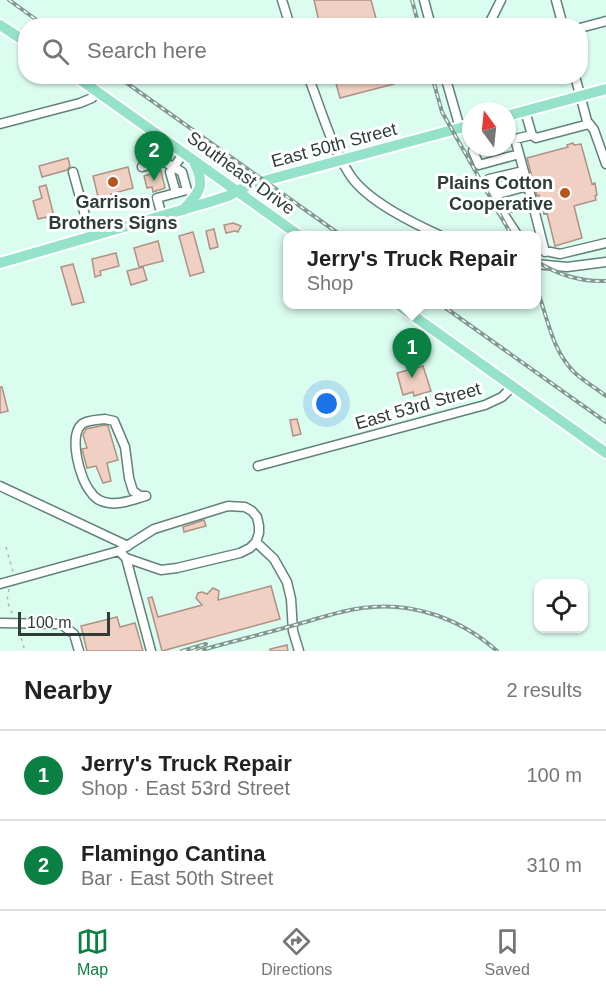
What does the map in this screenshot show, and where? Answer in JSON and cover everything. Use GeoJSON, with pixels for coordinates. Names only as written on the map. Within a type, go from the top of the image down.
{"type":"FeatureCollection","features":[{"type":"Feature","properties":{"kind":"main road"},"geometry":{"type":"LineString","coordinates":[[0,25],[18,37]]}},
{"type":"Feature","properties":{"kind":"main road","name":"Southeast Drive"},"geometry":{"type":"LineString","coordinates":[[86,84],[293,231]]}},
{"type":"Feature","properties":{"kind":"main road"},"geometry":{"type":"LineString","coordinates":[[516,114],[606,89]]}},
{"type":"Feature","properties":{"kind":"main road","name":"East 50th Street"},"geometry":{"type":"LineString","coordinates":[[0,263],[183,210],[249,185],[460,128]]}},
{"type":"Feature","properties":{"kind":"main road"},"geometry":{"type":"LineString","coordinates":[[183,210],[201,186],[201,178],[188,156]]}},
{"type":"Feature","properties":{"kind":"main road"},"geometry":{"type":"LineString","coordinates":[[403,309],[606,453]]}},
{"type":"Feature","properties":{"kind":"street"},"geometry":{"type":"LineString","coordinates":[[282,0],[288,18]]}},
{"type":"Feature","properties":{"kind":"street"},"geometry":{"type":"LineString","coordinates":[[424,0],[429,18]]}},
{"type":"Feature","properties":{"kind":"street"},"geometry":{"type":"LineString","coordinates":[[492,18],[501,0]]}},
{"type":"Feature","properties":{"kind":"street"},"geometry":{"type":"LineString","coordinates":[[556,0],[561,18]]}},
{"type":"Feature","properties":{"kind":"street"},"geometry":{"type":"LineString","coordinates":[[588,26],[606,21]]}},
{"type":"Feature","properties":{"kind":"street"},"geometry":{"type":"LineString","coordinates":[[311,84],[341,160],[351,177],[366,192],[432,231]]}},
{"type":"Feature","properties":{"kind":"street"},"geometry":{"type":"LineString","coordinates":[[447,84],[460,128]]}},
{"type":"Feature","properties":{"kind":"street"},"geometry":{"type":"LineString","coordinates":[[577,84],[589,124],[602,149],[606,164]]}},
{"type":"Feature","properties":{"kind":"street"},"geometry":{"type":"LineString","coordinates":[[0,124],[87,101],[97,92]]}},
{"type":"Feature","properties":{"kind":"street"},"geometry":{"type":"LineString","coordinates":[[525,111],[532,135]]}},
{"type":"Feature","properties":{"kind":"street"},"geometry":{"type":"LineString","coordinates":[[516,139],[532,135],[536,138],[589,124]]}},
{"type":"Feature","properties":{"kind":"street"},"geometry":{"type":"LineString","coordinates":[[516,149],[532,201],[538,231]]}},
{"type":"Feature","properties":{"kind":"street"},"geometry":{"type":"LineString","coordinates":[[162,216],[157,198],[176,193],[170,172],[188,156]]}},
{"type":"Feature","properties":{"kind":"street"},"geometry":{"type":"LineString","coordinates":[[475,156],[479,165],[512,156]]}},
{"type":"Feature","properties":{"kind":"street"},"geometry":{"type":"LineString","coordinates":[[142,167],[164,161],[173,167]]}},
{"type":"Feature","properties":{"kind":"street"},"geometry":{"type":"LineString","coordinates":[[524,171],[489,179],[494,195],[528,186]]}},
{"type":"Feature","properties":{"kind":"street"},"geometry":{"type":"LineString","coordinates":[[73,172],[91,237]]}},
{"type":"Feature","properties":{"kind":"street"},"geometry":{"type":"LineString","coordinates":[[515,231],[501,210],[532,201]]}},
{"type":"Feature","properties":{"kind":"street"},"geometry":{"type":"LineString","coordinates":[[541,250],[560,254],[606,243]]}},
{"type":"Feature","properties":{"kind":"street"},"geometry":{"type":"LineString","coordinates":[[541,264],[567,267],[606,262]]}},
{"type":"Feature","properties":{"kind":"street","name":"East 53rd Street"},"geometry":{"type":"LineString","coordinates":[[258,466],[485,405],[502,397],[513,386]]}},
{"type":"Feature","properties":{"kind":"street"},"geometry":{"type":"LineString","coordinates":[[97,420],[114,421],[125,447],[133,492],[146,496],[117,504],[98,499],[91,493],[85,485],[76,454],[77,432],[80,426],[97,420]]}},
{"type":"Feature","properties":{"kind":"street"},"geometry":{"type":"LineString","coordinates":[[0,486],[129,546]]}},
{"type":"Feature","properties":{"kind":"street"},"geometry":{"type":"LineString","coordinates":[[0,584],[118,551],[154,529],[228,506],[245,507],[256,517],[259,533],[256,542],[240,553],[177,568],[161,570],[126,558],[118,551]]}},
{"type":"Feature","properties":{"kind":"street"},"geometry":{"type":"LineString","coordinates":[[256,542],[274,559],[287,582],[293,631],[299,651]]}},
{"type":"Feature","properties":{"kind":"street"},"geometry":{"type":"LineString","coordinates":[[126,558],[151,651]]}},
{"type":"Feature","properties":{"kind":"street"},"geometry":{"type":"LineString","coordinates":[[0,623],[61,624],[74,634],[79,651]]}},
{"type":"Feature","properties":{"kind":"path"},"geometry":{"type":"LineString","coordinates":[[6,547],[13,572],[7,602],[25,651]]}},
{"type":"Feature","properties":{"kind":"building"},"geometry":{"type":"Polygon","coordinates":[[[314,0],[371,0],[376,18],[318,18],[314,0]]]}},
{"type":"Feature","properties":{"kind":"building"},"geometry":{"type":"Polygon","coordinates":[[[336,84],[394,84],[340,98],[336,84]]]}},
{"type":"Feature","properties":{"kind":"building","name":"Plains Cotton Cooperative"},"geometry":{"type":"Polygon","coordinates":[[[573,143],[574,145],[581,144],[597,195],[596,200],[574,206],[582,238],[555,246],[547,213],[544,214],[539,195],[537,196],[527,158],[568,147],[567,145],[573,143]]]}},
{"type":"Feature","properties":{"kind":"building"},"geometry":{"type":"Polygon","coordinates":[[[68,158],[70,166],[67,170],[42,177],[39,166],[68,158]]]}},
{"type":"Feature","properties":{"kind":"building","name":"Garrison Brothers Signs"},"geometry":{"type":"Polygon","coordinates":[[[128,167],[133,188],[111,194],[113,201],[100,205],[93,176],[128,167]]]}},
{"type":"Feature","properties":{"kind":"building"},"geometry":{"type":"Polygon","coordinates":[[[161,171],[165,188],[153,192],[152,187],[147,188],[144,176],[161,171]]]}},
{"type":"Feature","properties":{"kind":"building"},"geometry":{"type":"Polygon","coordinates":[[[46,185],[56,224],[49,225],[47,217],[38,219],[33,201],[42,198],[39,187],[46,185]]]}},
{"type":"Feature","properties":{"kind":"building"},"geometry":{"type":"Polygon","coordinates":[[[233,223],[241,226],[238,232],[226,233],[224,225],[233,223]]]}},
{"type":"Feature","properties":{"kind":"building"},"geometry":{"type":"Polygon","coordinates":[[[214,229],[218,247],[210,249],[206,231],[214,229]]]}},
{"type":"Feature","properties":{"kind":"building"},"geometry":{"type":"Polygon","coordinates":[[[193,232],[204,272],[190,276],[179,236],[193,232]]]}},
{"type":"Feature","properties":{"kind":"building"},"geometry":{"type":"Polygon","coordinates":[[[158,241],[163,261],[139,267],[134,248],[158,241]]]}},
{"type":"Feature","properties":{"kind":"building"},"geometry":{"type":"Polygon","coordinates":[[[116,253],[119,266],[100,271],[101,275],[95,277],[92,259],[116,253]]]}},
{"type":"Feature","properties":{"kind":"building"},"geometry":{"type":"Polygon","coordinates":[[[73,264],[84,302],[72,305],[61,267],[73,264]]]}},
{"type":"Feature","properties":{"kind":"building"},"geometry":{"type":"Polygon","coordinates":[[[143,267],[147,280],[131,285],[127,271],[143,267]]]}},
{"type":"Feature","properties":{"kind":"building"},"geometry":{"type":"Polygon","coordinates":[[[423,366],[431,391],[414,396],[413,392],[403,395],[397,373],[423,366]]]}},
{"type":"Feature","properties":{"kind":"building"},"geometry":{"type":"Polygon","coordinates":[[[0,387],[2,387],[8,411],[0,413],[0,387]]]}},
{"type":"Feature","properties":{"kind":"building"},"geometry":{"type":"Polygon","coordinates":[[[297,419],[301,434],[293,436],[290,420],[297,419]]]}},
{"type":"Feature","properties":{"kind":"building"},"geometry":{"type":"Polygon","coordinates":[[[108,426],[118,460],[107,463],[111,481],[103,483],[96,466],[87,468],[82,449],[87,448],[83,435],[86,429],[108,426]]]}},
{"type":"Feature","properties":{"kind":"building"},"geometry":{"type":"Polygon","coordinates":[[[204,520],[206,526],[184,532],[183,527],[204,520]]]}},
{"type":"Feature","properties":{"kind":"building"},"geometry":{"type":"Polygon","coordinates":[[[271,586],[280,619],[162,651],[148,598],[152,597],[158,617],[202,605],[196,598],[198,593],[207,594],[213,588],[219,591],[218,600],[271,586]]]}},
{"type":"Feature","properties":{"kind":"building"},"geometry":{"type":"Polygon","coordinates":[[[117,617],[120,627],[135,623],[143,651],[87,651],[81,626],[117,617]]]}},
{"type":"Feature","properties":{"kind":"building"},"geometry":{"type":"Polygon","coordinates":[[[287,645],[288,651],[270,651],[270,649],[287,645]]]}},
{"type":"Feature","properties":{"kind":"railway"},"geometry":{"type":"LineString","coordinates":[[9,0],[34,18]]}},
{"type":"Feature","properties":{"kind":"railway"},"geometry":{"type":"LineString","coordinates":[[412,0],[417,18]]}},
{"type":"Feature","properties":{"kind":"railway"},"geometry":{"type":"LineString","coordinates":[[128,84],[335,231]]}},
{"type":"Feature","properties":{"kind":"railway"},"geometry":{"type":"LineString","coordinates":[[434,84],[442,112],[509,231]]}},
{"type":"Feature","properties":{"kind":"railway"},"geometry":{"type":"LineString","coordinates":[[541,264],[570,277],[606,281]]}},
{"type":"Feature","properties":{"kind":"railway"},"geometry":{"type":"LineString","coordinates":[[541,302],[560,354],[575,373],[606,396]]}},
{"type":"Feature","properties":{"kind":"railway"},"geometry":{"type":"LineString","coordinates":[[447,309],[606,422]]}},
{"type":"Feature","properties":{"kind":"railway"},"geometry":{"type":"LineString","coordinates":[[198,651],[336,613],[380,606],[434,614],[467,629],[497,651]]}},
{"type":"Feature","properties":{"kind":"railway"},"geometry":{"type":"LineString","coordinates":[[182,651],[206,644]]}},
{"type":"Feature","properties":{"kind":"place","name":"Flamingo Cantina"},"geometry":{"type":"Point","coordinates":[154,181]}},
{"type":"Feature","properties":{"kind":"place","name":"Garrison Brothers Signs"},"geometry":{"type":"Point","coordinates":[113,182]}},
{"type":"Feature","properties":{"kind":"place","name":"Plains Cotton Cooperative"},"geometry":{"type":"Point","coordinates":[565,193]}},
{"type":"Feature","properties":{"kind":"place","name":"Jerry's Truck Repair"},"geometry":{"type":"Point","coordinates":[412,378]}}]}
